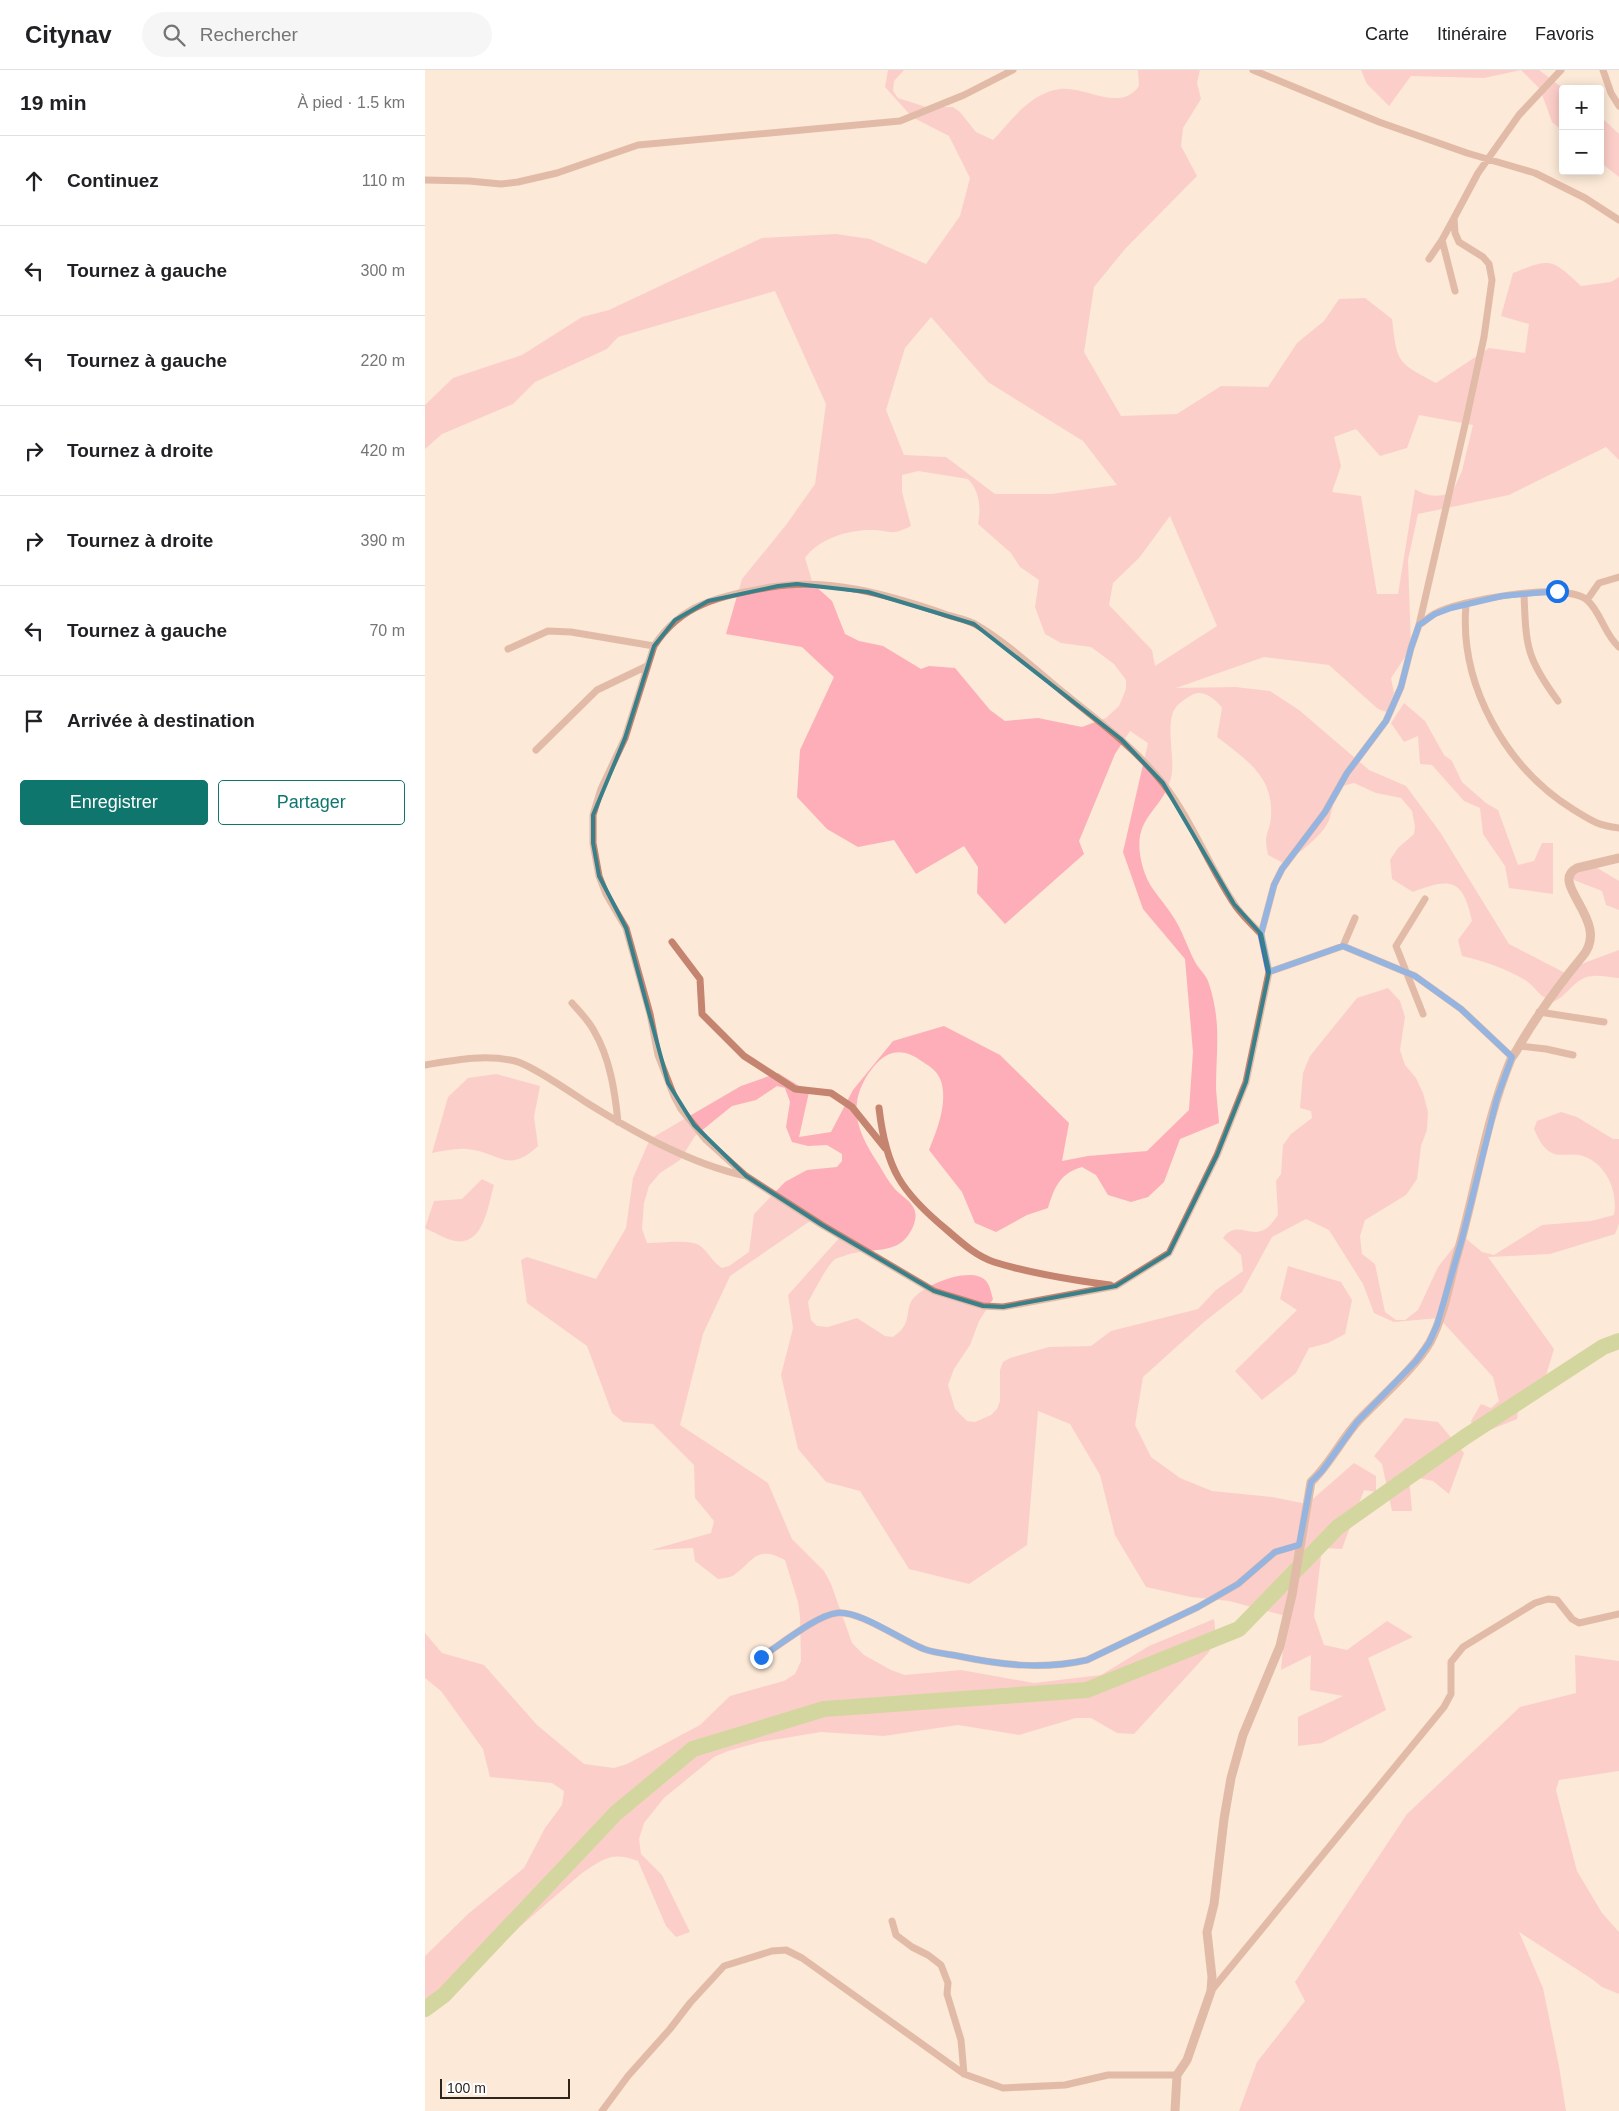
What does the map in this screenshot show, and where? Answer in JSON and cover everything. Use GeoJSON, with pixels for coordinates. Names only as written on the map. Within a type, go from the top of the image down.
{"type":"FeatureCollection","features":[{"type":"Feature","properties":{"kind":"street"},"geometry":{"type":"LineString","coordinates":[[425,180],[469,180],[501,184],[519,182],[557,173],[638,145],[901,121],[964,95],[1013,70]]}},
{"type":"Feature","properties":{"kind":"street"},"geometry":{"type":"LineString","coordinates":[[1253,70],[1379,122],[1489,160],[1535,173],[1585,198],[1619,220]]}},
{"type":"Feature","properties":{"kind":"street"},"geometry":{"type":"LineString","coordinates":[[1429,259],[1478,173],[1527,105],[1561,70]]}},
{"type":"Feature","properties":{"kind":"street"},"geometry":{"type":"LineString","coordinates":[[1603,70],[1611,93],[1619,106]]}},
{"type":"Feature","properties":{"kind":"street"},"geometry":{"type":"LineString","coordinates":[[1261,934],[1235,904],[1168,791],[1143,760],[1121,739],[1025,660],[974,624],[909,602],[868,592],[797,584],[732,594],[708,601],[691,609],[675,620],[654,646],[625,738],[601,789],[593,815],[595,861],[606,894],[626,928],[650,1014],[658,1055],[674,1096],[681,1109],[706,1140],[746,1176],[822,1225],[934,1291],[983,1306],[1003,1307],[1116,1286],[1169,1253],[1217,1155],[1246,1082],[1269,972],[1261,934],[1274,885],[1282,869],[1325,812],[1347,773],[1386,721],[1401,687],[1419,625],[1484,337],[1492,280],[1489,264],[1483,257],[1459,242],[1455,233],[1454,218]]}},
{"type":"Feature","properties":{"kind":"street"},"geometry":{"type":"LineString","coordinates":[[1441,240],[1455,291]]}},
{"type":"Feature","properties":{"kind":"street"},"geometry":{"type":"LineString","coordinates":[[1587,600],[1599,583],[1619,577]]}},
{"type":"Feature","properties":{"kind":"street"},"geometry":{"type":"LineString","coordinates":[[1419,625],[1435,614],[1466,604],[1502,596],[1557,591],[1571,593],[1587,600],[1611,640],[1619,647]]}},
{"type":"Feature","properties":{"kind":"street"},"geometry":{"type":"LineString","coordinates":[[1524,594],[1527,648],[1534,667],[1558,701]]}},
{"type":"Feature","properties":{"kind":"street"},"geometry":{"type":"LineString","coordinates":[[1466,604],[1464,636],[1474,680],[1484,706],[1521,766],[1561,802],[1601,826],[1619,828]]}},
{"type":"Feature","properties":{"kind":"street"},"geometry":{"type":"LineString","coordinates":[[508,649],[548,631],[571,632],[654,646]]}},
{"type":"Feature","properties":{"kind":"street"},"geometry":{"type":"LineString","coordinates":[[536,750],[597,690],[647,666]]}},
{"type":"Feature","properties":{"kind":"street"},"geometry":{"type":"LineString","coordinates":[[1175,2111],[1177,2075],[1187,2060],[1211,1991],[1212,1977],[1207,1932],[1214,1904],[1223,1819],[1231,1778],[1243,1734],[1280,1646],[1292,1595],[1311,1482],[1322,1471],[1357,1422],[1416,1361],[1429,1343],[1437,1325],[1462,1239],[1497,1098],[1512,1057],[1553,991],[1585,954],[1591,941],[1591,929],[1570,882],[1571,870],[1619,858]]}},
{"type":"Feature","properties":{"kind":"street"},"geometry":{"type":"LineString","coordinates":[[1423,1014],[1397,946],[1425,898]]}},
{"type":"Feature","properties":{"kind":"street"},"geometry":{"type":"LineString","coordinates":[[1343,946],[1355,918]]}},
{"type":"Feature","properties":{"kind":"street"},"geometry":{"type":"LineString","coordinates":[[672,942],[699,979],[703,1014],[744,1056],[795,1089],[831,1093],[852,1107],[886,1151]]}},
{"type":"Feature","properties":{"kind":"street"},"geometry":{"type":"LineString","coordinates":[[1269,972],[1343,946],[1405,970],[1415,976],[1461,1009],[1512,1057]]}},
{"type":"Feature","properties":{"kind":"street"},"geometry":{"type":"LineString","coordinates":[[573,1002],[594,1030],[603,1048],[609,1066],[618,1122]]}},
{"type":"Feature","properties":{"kind":"street"},"geometry":{"type":"LineString","coordinates":[[1539,1012],[1604,1022]]}},
{"type":"Feature","properties":{"kind":"street"},"geometry":{"type":"LineString","coordinates":[[1519,1046],[1573,1055]]}},
{"type":"Feature","properties":{"kind":"street"},"geometry":{"type":"LineString","coordinates":[[425,1065],[477,1057],[517,1061],[618,1122],[650,1139],[712,1166],[746,1176]]}},
{"type":"Feature","properties":{"kind":"street"},"geometry":{"type":"LineString","coordinates":[[879,1108],[886,1151],[901,1186],[923,1211],[968,1248],[982,1256],[1033,1272],[1116,1286]]}},
{"type":"Feature","properties":{"kind":"street"},"geometry":{"type":"LineString","coordinates":[[761,1657],[823,1616],[838,1613],[852,1614],[929,1651],[1010,1665],[1035,1667],[1073,1664],[1087,1660],[1198,1607],[1238,1584],[1275,1552],[1299,1545]]}},
{"type":"Feature","properties":{"kind":"street"},"geometry":{"type":"LineString","coordinates":[[1211,1991],[1444,1707],[1451,1694],[1451,1662],[1463,1647],[1535,1603],[1548,1599],[1557,1600],[1571,1619],[1579,1623],[1619,1614]]}},
{"type":"Feature","properties":{"kind":"street"},"geometry":{"type":"LineString","coordinates":[[892,1921],[896,1935],[941,1965],[948,1983],[947,1994],[961,2040],[964,2074]]}},
{"type":"Feature","properties":{"kind":"street"},"geometry":{"type":"LineString","coordinates":[[602,2111],[628,2076],[724,1966],[772,1951],[786,1950],[802,1958],[964,2074],[1003,2088],[1065,2085],[1108,2075],[1177,2075]]}},
{"type":"Feature","properties":{"kind":"highlighted area"},"geometry":{"type":"Polygon","coordinates":[[[797,584],[868,592],[974,624],[1121,739],[1163,783],[1234,904],[1261,934],[1269,972],[1246,1082],[1217,1155],[1169,1253],[1116,1286],[1003,1307],[983,1306],[934,1291],[822,1225],[746,1176],[694,1125],[668,1083],[626,928],[599,876],[593,843],[593,815],[625,738],[654,646],[675,620],[708,601],[778,586],[797,584]]]}},
{"type":"Feature","properties":{"kind":"shaded area"},"geometry":{"type":"Polygon","coordinates":[[[888,70],[904,70],[894,81],[893,91],[898,98],[926,107],[953,107],[960,112],[976,132],[993,140],[1022,108],[1049,92],[1070,89],[1103,97],[1122,97],[1131,94],[1139,86],[1138,70],[1200,70],[1197,83],[1201,99],[1183,128],[1181,146],[1197,176],[1125,249],[1094,287],[1084,352],[1121,416],[1177,414],[1221,386],[1268,387],[1297,343],[1324,321],[1339,299],[1365,298],[1392,319],[1396,345],[1401,360],[1413,370],[1436,383],[1489,348],[1525,353],[1529,324],[1501,316],[1513,273],[1535,265],[1550,263],[1563,270],[1581,286],[1611,282],[1619,277],[1619,460],[1606,447],[1509,495],[1418,514],[1408,560],[1411,648],[1391,678],[1394,693],[1387,712],[1378,709],[1329,665],[1264,657],[1176,688],[1235,687],[1270,691],[1299,710],[1369,770],[1406,786],[1440,832],[1509,944],[1567,974],[1584,963],[1619,950],[1619,978],[1586,977],[1553,1002],[1545,998],[1529,983],[1510,972],[1494,965],[1462,956],[1458,940],[1472,921],[1464,897],[1459,889],[1453,885],[1437,884],[1413,892],[1392,879],[1390,860],[1398,848],[1414,834],[1415,826],[1412,811],[1401,798],[1376,793],[1354,783],[1339,787],[1335,795],[1329,820],[1316,838],[1285,864],[1268,855],[1266,839],[1271,816],[1271,802],[1268,790],[1255,769],[1217,737],[1222,708],[1213,699],[1202,693],[1194,694],[1179,704],[1173,714],[1170,731],[1171,778],[1167,789],[1144,824],[1139,845],[1146,877],[1176,920],[1195,962],[1208,981],[1217,1022],[1216,1089],[1219,1123],[1180,1139],[1164,1182],[1148,1197],[1131,1202],[1108,1195],[1096,1175],[1082,1167],[1063,1177],[1053,1194],[1048,1208],[1027,1215],[996,1232],[975,1223],[962,1192],[929,1150],[938,1125],[943,1099],[943,1090],[938,1075],[913,1056],[896,1052],[889,1054],[876,1064],[864,1081],[859,1093],[857,1115],[862,1135],[873,1155],[892,1185],[913,1207],[916,1217],[914,1224],[902,1242],[894,1247],[855,1253],[834,1260],[808,1302],[811,1320],[817,1326],[828,1327],[857,1318],[885,1336],[893,1337],[904,1326],[912,1300],[926,1288],[959,1276],[970,1275],[986,1281],[993,1299],[979,1321],[970,1345],[954,1369],[948,1385],[955,1409],[967,1421],[975,1422],[991,1415],[997,1409],[1000,1401],[1000,1370],[1003,1362],[1010,1358],[1049,1347],[1091,1346],[1111,1331],[1198,1309],[1216,1290],[1243,1271],[1241,1255],[1223,1238],[1233,1230],[1261,1231],[1268,1227],[1278,1215],[1276,1181],[1281,1174],[1283,1145],[1291,1134],[1312,1118],[1311,1111],[1300,1108],[1303,1073],[1310,1056],[1357,998],[1388,988],[1400,1001],[1405,1017],[1400,1050],[1405,1065],[1416,1078],[1423,1093],[1428,1112],[1427,1130],[1421,1146],[1417,1179],[1406,1195],[1365,1220],[1360,1236],[1362,1254],[1375,1264],[1385,1312],[1396,1320],[1405,1320],[1418,1310],[1438,1267],[1460,1239],[1464,1237],[1482,1252],[1494,1255],[1542,1225],[1591,1221],[1614,1215],[1615,1205],[1612,1186],[1602,1170],[1588,1158],[1579,1155],[1558,1155],[1546,1149],[1534,1129],[1537,1121],[1561,1112],[1577,1117],[1613,1139],[1619,1139],[1619,1224],[1615,1234],[1550,1254],[1488,1257],[1554,1349],[1544,1382],[1520,1393],[1517,1419],[1475,1436],[1471,1421],[1481,1404],[1491,1408],[1499,1401],[1493,1377],[1439,1318],[1394,1322],[1374,1313],[1363,1284],[1329,1230],[1306,1219],[1272,1237],[1242,1292],[1204,1322],[1143,1377],[1135,1425],[1151,1457],[1180,1478],[1212,1491],[1272,1497],[1307,1504],[1354,1463],[1376,1476],[1376,1492],[1364,1490],[1342,1549],[1322,1548],[1314,1616],[1324,1645],[1347,1650],[1387,1621],[1413,1637],[1368,1658],[1386,1710],[1322,1743],[1298,1746],[1298,1717],[1343,1696],[1310,1690],[1311,1655],[1281,1670],[1286,1616],[1229,1601],[1191,1597],[1146,1587],[1115,1535],[1100,1475],[1070,1424],[1038,1411],[1027,1545],[969,1584],[909,1569],[860,1491],[826,1482],[798,1449],[781,1375],[793,1328],[788,1295],[841,1236],[813,1219],[730,1276],[703,1334],[680,1425],[768,1483],[792,1539],[824,1571],[831,1584],[852,1643],[864,1655],[891,1670],[905,1675],[961,1670],[1034,1683],[1101,1675],[1149,1646],[1214,1619],[1216,1637],[1209,1652],[1134,1734],[1117,1733],[1091,1718],[1076,1718],[1019,1735],[958,1725],[884,1736],[821,1732],[760,1742],[714,1757],[664,1798],[644,1823],[639,1839],[641,1854],[662,1875],[690,1932],[676,1937],[666,1926],[638,1861],[621,1857],[608,1858],[582,1873],[425,2009],[425,1956],[468,1914],[524,1868],[545,1828],[562,1805],[564,1791],[552,1783],[490,1777],[483,1749],[441,1691],[425,1678],[425,1633],[442,1653],[484,1665],[537,1725],[584,1764],[614,1768],[627,1764],[700,1725],[730,1696],[784,1681],[795,1674],[801,1661],[798,1602],[785,1560],[768,1554],[762,1554],[732,1576],[718,1579],[695,1561],[693,1548],[651,1550],[711,1533],[714,1521],[695,1498],[694,1465],[653,1424],[623,1422],[612,1413],[587,1346],[527,1303],[521,1260],[527,1257],[596,1279],[626,1228],[633,1178],[650,1139],[741,1086],[778,1073],[809,1092],[799,1137],[831,1132],[853,1090],[893,1041],[944,1026],[1000,1055],[1069,1123],[1062,1161],[1088,1156],[1147,1151],[1189,1110],[1193,1052],[1185,959],[1143,909],[1123,852],[1148,743],[1130,731],[1115,754],[1079,841],[1084,854],[1005,924],[977,893],[978,867],[964,846],[916,874],[894,840],[858,847],[827,829],[797,797],[800,750],[834,677],[802,647],[726,634],[742,579],[786,525],[815,484],[826,404],[775,291],[618,337],[607,349],[535,382],[513,404],[442,434],[425,449],[425,405],[453,378],[522,355],[582,317],[609,310],[762,238],[836,234],[870,239],[926,264],[960,216],[970,178],[949,136],[912,117],[885,87],[888,70]],[[931,317],[905,348],[886,410],[904,455],[946,457],[995,494],[1051,494],[1117,485],[1083,441],[988,382],[931,317]],[[1419,415],[1407,448],[1380,456],[1356,429],[1334,437],[1341,466],[1332,492],[1361,496],[1377,594],[1398,594],[1415,489],[1433,496],[1452,493],[1462,471],[1473,425],[1419,415]],[[918,471],[902,475],[902,492],[911,526],[894,532],[861,530],[843,534],[818,546],[805,558],[813,584],[832,601],[845,634],[859,641],[883,646],[921,669],[929,666],[955,668],[990,710],[1005,721],[1038,718],[1082,727],[1106,718],[1119,706],[1126,689],[1126,680],[1114,664],[1091,647],[1061,643],[1045,634],[1035,607],[1039,580],[1020,567],[1011,553],[978,524],[979,500],[975,489],[968,479],[918,471]],[[1170,516],[1139,558],[1113,583],[1109,605],[1152,650],[1155,666],[1217,626],[1170,516]],[[777,1086],[756,1100],[732,1106],[695,1136],[680,1160],[660,1173],[649,1186],[644,1203],[642,1229],[647,1243],[681,1242],[699,1245],[722,1268],[729,1266],[749,1252],[754,1214],[785,1182],[807,1170],[837,1167],[842,1161],[842,1154],[827,1145],[808,1146],[792,1142],[786,1127],[790,1102],[785,1088],[777,1086]]]}},
{"type":"Feature","properties":{"kind":"shaded area"},"geometry":{"type":"Polygon","coordinates":[[[1361,70],[1521,70],[1484,78],[1411,76],[1389,106],[1367,84],[1361,70]]]}},
{"type":"Feature","properties":{"kind":"shaded area"},"geometry":{"type":"Polygon","coordinates":[[[1521,70],[1539,70],[1559,85],[1559,128],[1552,122],[1540,89],[1521,70]]]}},
{"type":"Feature","properties":{"kind":"shaded area"},"geometry":{"type":"Polygon","coordinates":[[[1604,120],[1619,134],[1619,177],[1604,165],[1604,120]]]}},
{"type":"Feature","properties":{"kind":"shaded area"},"geometry":{"type":"Polygon","coordinates":[[[1404,703],[1425,721],[1444,755],[1452,761],[1462,782],[1486,803],[1498,810],[1518,865],[1534,861],[1542,843],[1553,843],[1553,894],[1509,888],[1505,866],[1483,834],[1480,808],[1464,801],[1432,765],[1420,764],[1418,736],[1404,742],[1391,723],[1404,703]]]}},
{"type":"Feature","properties":{"kind":"shaded area"},"geometry":{"type":"Polygon","coordinates":[[[1594,866],[1619,881],[1619,910],[1606,905],[1602,891],[1574,880],[1574,871],[1594,866]]]}},
{"type":"Feature","properties":{"kind":"shaded area"},"geometry":{"type":"Polygon","coordinates":[[[496,1074],[540,1086],[534,1117],[538,1146],[527,1155],[511,1160],[503,1160],[467,1149],[432,1153],[448,1097],[468,1078],[496,1074]]]}},
{"type":"Feature","properties":{"kind":"shaded area"},"geometry":{"type":"Polygon","coordinates":[[[482,1179],[494,1185],[487,1213],[479,1231],[465,1241],[455,1241],[425,1228],[434,1201],[462,1199],[482,1179]]]}},
{"type":"Feature","properties":{"kind":"shaded area"},"geometry":{"type":"Polygon","coordinates":[[[1288,1266],[1341,1282],[1352,1300],[1345,1334],[1328,1343],[1309,1348],[1296,1373],[1262,1400],[1235,1371],[1297,1310],[1280,1299],[1288,1266]]]}},
{"type":"Feature","properties":{"kind":"shaded area"},"geometry":{"type":"Polygon","coordinates":[[[1405,1418],[1438,1422],[1464,1453],[1449,1494],[1433,1481],[1409,1476],[1412,1511],[1392,1511],[1382,1464],[1374,1456],[1405,1418]]]}},
{"type":"Feature","properties":{"kind":"shaded area"},"geometry":{"type":"Polygon","coordinates":[[[1575,1655],[1619,1661],[1619,1771],[1559,1780],[1556,1790],[1577,1871],[1602,1913],[1619,1932],[1619,1994],[1602,1987],[1519,1932],[1543,1988],[1566,2111],[1239,2111],[1257,2062],[1305,2001],[1295,1982],[1407,1814],[1520,1707],[1576,1693],[1575,1655]]]}},
{"type":"Feature","properties":{"kind":"waterway"},"geometry":{"type":"LineString","coordinates":[[425,2009],[444,1995],[616,1813],[693,1749],[824,1709],[1087,1690],[1239,1629],[1338,1527],[1465,1437],[1603,1347],[1619,1341]]}},
{"type":"Feature","properties":{"kind":"route"},"geometry":{"type":"LineString","coordinates":[[761,1657],[823,1616],[838,1613],[852,1614],[929,1651],[993,1663],[1035,1667],[1073,1664],[1087,1660],[1198,1607],[1238,1584],[1275,1552],[1299,1545],[1311,1482],[1340,1448],[1357,1422],[1416,1361],[1429,1343],[1437,1325],[1462,1239],[1497,1098],[1512,1057],[1461,1009],[1415,976],[1405,970],[1343,946],[1326,950],[1269,972],[1261,934],[1274,885],[1282,869],[1325,812],[1347,773],[1386,721],[1401,687],[1419,625],[1435,614],[1451,608],[1502,596],[1557,591]]}}]}
